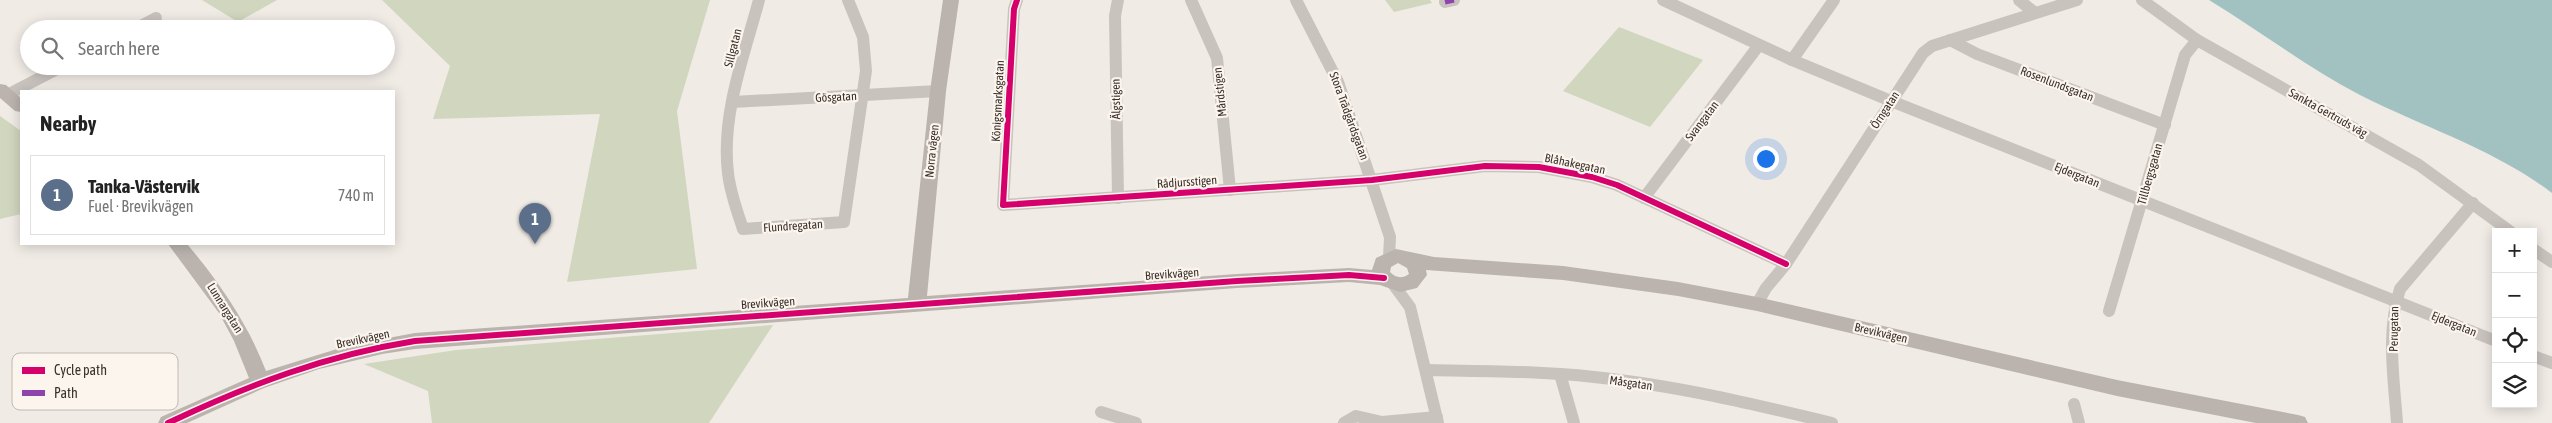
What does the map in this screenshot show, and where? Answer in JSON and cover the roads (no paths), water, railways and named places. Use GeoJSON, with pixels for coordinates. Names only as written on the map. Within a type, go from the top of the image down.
{"type":"FeatureCollection","features":[{"type":"Feature","properties":{"kind":"street","name":"Sillgatan"},"geometry":{"type":"LineString","coordinates":[[733,102],[759,0]]}},
{"type":"Feature","properties":{"kind":"street"},"geometry":{"type":"LineString","coordinates":[[848,0],[857,19],[864,46],[866,71],[864,95]]}},
{"type":"Feature","properties":{"kind":"street","name":"Norra vägen"},"geometry":{"type":"LineString","coordinates":[[917,303],[938,91],[951,0]]}},
{"type":"Feature","properties":{"kind":"street","name":"Königsmarksgatan"},"geometry":{"type":"LineString","coordinates":[[1003,205],[1014,9],[1017,0]]}},
{"type":"Feature","properties":{"kind":"street","name":"Älgstigen"},"geometry":{"type":"LineString","coordinates":[[1118,0],[1115,16],[1118,198]]}},
{"type":"Feature","properties":{"kind":"street","name":"Mårdstigen"},"geometry":{"type":"LineString","coordinates":[[1191,0],[1216,58],[1230,190]]}},
{"type":"Feature","properties":{"kind":"street","name":"Stora Trädgårdsgatan"},"geometry":{"type":"LineString","coordinates":[[1296,0],[1338,82],[1390,238],[1394,267]]}},
{"type":"Feature","properties":{"kind":"street","name":"Ejdergatan"},"geometry":{"type":"LineString","coordinates":[[1663,0],[1792,60],[1891,101],[2492,339]]}},
{"type":"Feature","properties":{"kind":"street"},"geometry":{"type":"LineString","coordinates":[[1792,60],[1834,0]]}},
{"type":"Feature","properties":{"kind":"street"},"geometry":{"type":"LineString","coordinates":[[2019,0],[2036,13]]}},
{"type":"Feature","properties":{"kind":"street","name":"Örngatan"},"geometry":{"type":"LineString","coordinates":[[1757,304],[1766,288],[1786,264],[1923,53],[1932,46],[2077,0]]}},
{"type":"Feature","properties":{"kind":"street","name":"Sankta Gertruds väg"},"geometry":{"type":"LineString","coordinates":[[2142,0],[2197,40],[2402,155],[2473,203],[2506,228]]}},
{"type":"Feature","properties":{"kind":"street"},"geometry":{"type":"LineString","coordinates":[[152,20],[156,18]]}},
{"type":"Feature","properties":{"kind":"street","name":"Rosenlundsgatan"},"geometry":{"type":"LineString","coordinates":[[1950,40],[1977,54],[2164,125]]}},
{"type":"Feature","properties":{"kind":"street","name":"Tillbergsgatan"},"geometry":{"type":"LineString","coordinates":[[2109,311],[2185,55],[2197,40]]}},
{"type":"Feature","properties":{"kind":"street","name":"Svangatan"},"geometry":{"type":"LineString","coordinates":[[1644,198],[1759,45]]}},
{"type":"Feature","properties":{"kind":"street"},"geometry":{"type":"LineString","coordinates":[[20,106],[4,92],[42,75]]}},
{"type":"Feature","properties":{"kind":"street","name":"Gösgatan"},"geometry":{"type":"LineString","coordinates":[[733,102],[938,91]]}},
{"type":"Feature","properties":{"kind":"street","name":"Flundregatan"},"geometry":{"type":"LineString","coordinates":[[733,102],[728,125],[727,166],[731,190],[743,229],[844,222],[864,95]]}},
{"type":"Feature","properties":{"kind":"street","name":"Blåhakegatan"},"geometry":{"type":"LineString","coordinates":[[1372,180],[1485,166],[1522,166],[1592,177],[1617,185],[1786,264]]}},
{"type":"Feature","properties":{"kind":"street","name":"Rådjursstigen"},"geometry":{"type":"LineString","coordinates":[[1003,205],[1372,180]]}},
{"type":"Feature","properties":{"kind":"street","name":"Perugatan"},"geometry":{"type":"LineString","coordinates":[[2397,423],[2392,323],[2395,301],[2400,289],[2473,203]]}},
{"type":"Feature","properties":{"kind":"street","name":"Lunnargatan"},"geometry":{"type":"LineString","coordinates":[[178,245],[204,276],[238,325],[260,380]]}},
{"type":"Feature","properties":{"kind":"street"},"geometry":{"type":"LineString","coordinates":[[2537,252],[2552,262]]}},
{"type":"Feature","properties":{"kind":"street","name":"Brevikvägen"},"geometry":{"type":"LineString","coordinates":[[1394,267],[1407,284],[1414,280],[1460,266]]}},
{"type":"Feature","properties":{"kind":"street","name":"Brevikvägen"},"geometry":{"type":"LineString","coordinates":[[168,423],[260,380],[339,355],[415,341],[917,303],[1349,274],[1394,267],[1460,266],[1563,273],[1622,280],[1757,304],[2117,388],[2298,423]]}},
{"type":"Feature","properties":{"kind":"street"},"geometry":{"type":"LineString","coordinates":[[1344,423],[1346,420],[1358,417],[1374,418],[1382,423],[1438,420],[1410,307],[1394,267]]}},
{"type":"Feature","properties":{"kind":"street"},"geometry":{"type":"LineString","coordinates":[[1410,307],[1414,280]]}},
{"type":"Feature","properties":{"kind":"street"},"geometry":{"type":"LineString","coordinates":[[2537,357],[2552,363]]}},
{"type":"Feature","properties":{"kind":"street","name":"Måsgatan"},"geometry":{"type":"LineString","coordinates":[[1427,370],[1560,374],[1626,381],[1695,392],[1832,423]]}},
{"type":"Feature","properties":{"kind":"street"},"geometry":{"type":"LineString","coordinates":[[1560,374],[1574,423]]}},
{"type":"Feature","properties":{"kind":"street"},"geometry":{"type":"LineString","coordinates":[[2074,404],[2080,423]]}},
{"type":"Feature","properties":{"kind":"street"},"geometry":{"type":"LineString","coordinates":[[1101,412],[1136,423]]}},
{"type":"Feature","properties":{"kind":"water"},"geometry":{"type":"Polygon","coordinates":[[[2209,0],[2552,0],[2552,193],[2483,151],[2360,95],[2303,61],[2209,0]]]}},
{"type":"Feature","properties":{"kind":"place","name":"Tanka-Västervik"},"geometry":{"type":"Point","coordinates":[535,244]}}]}
